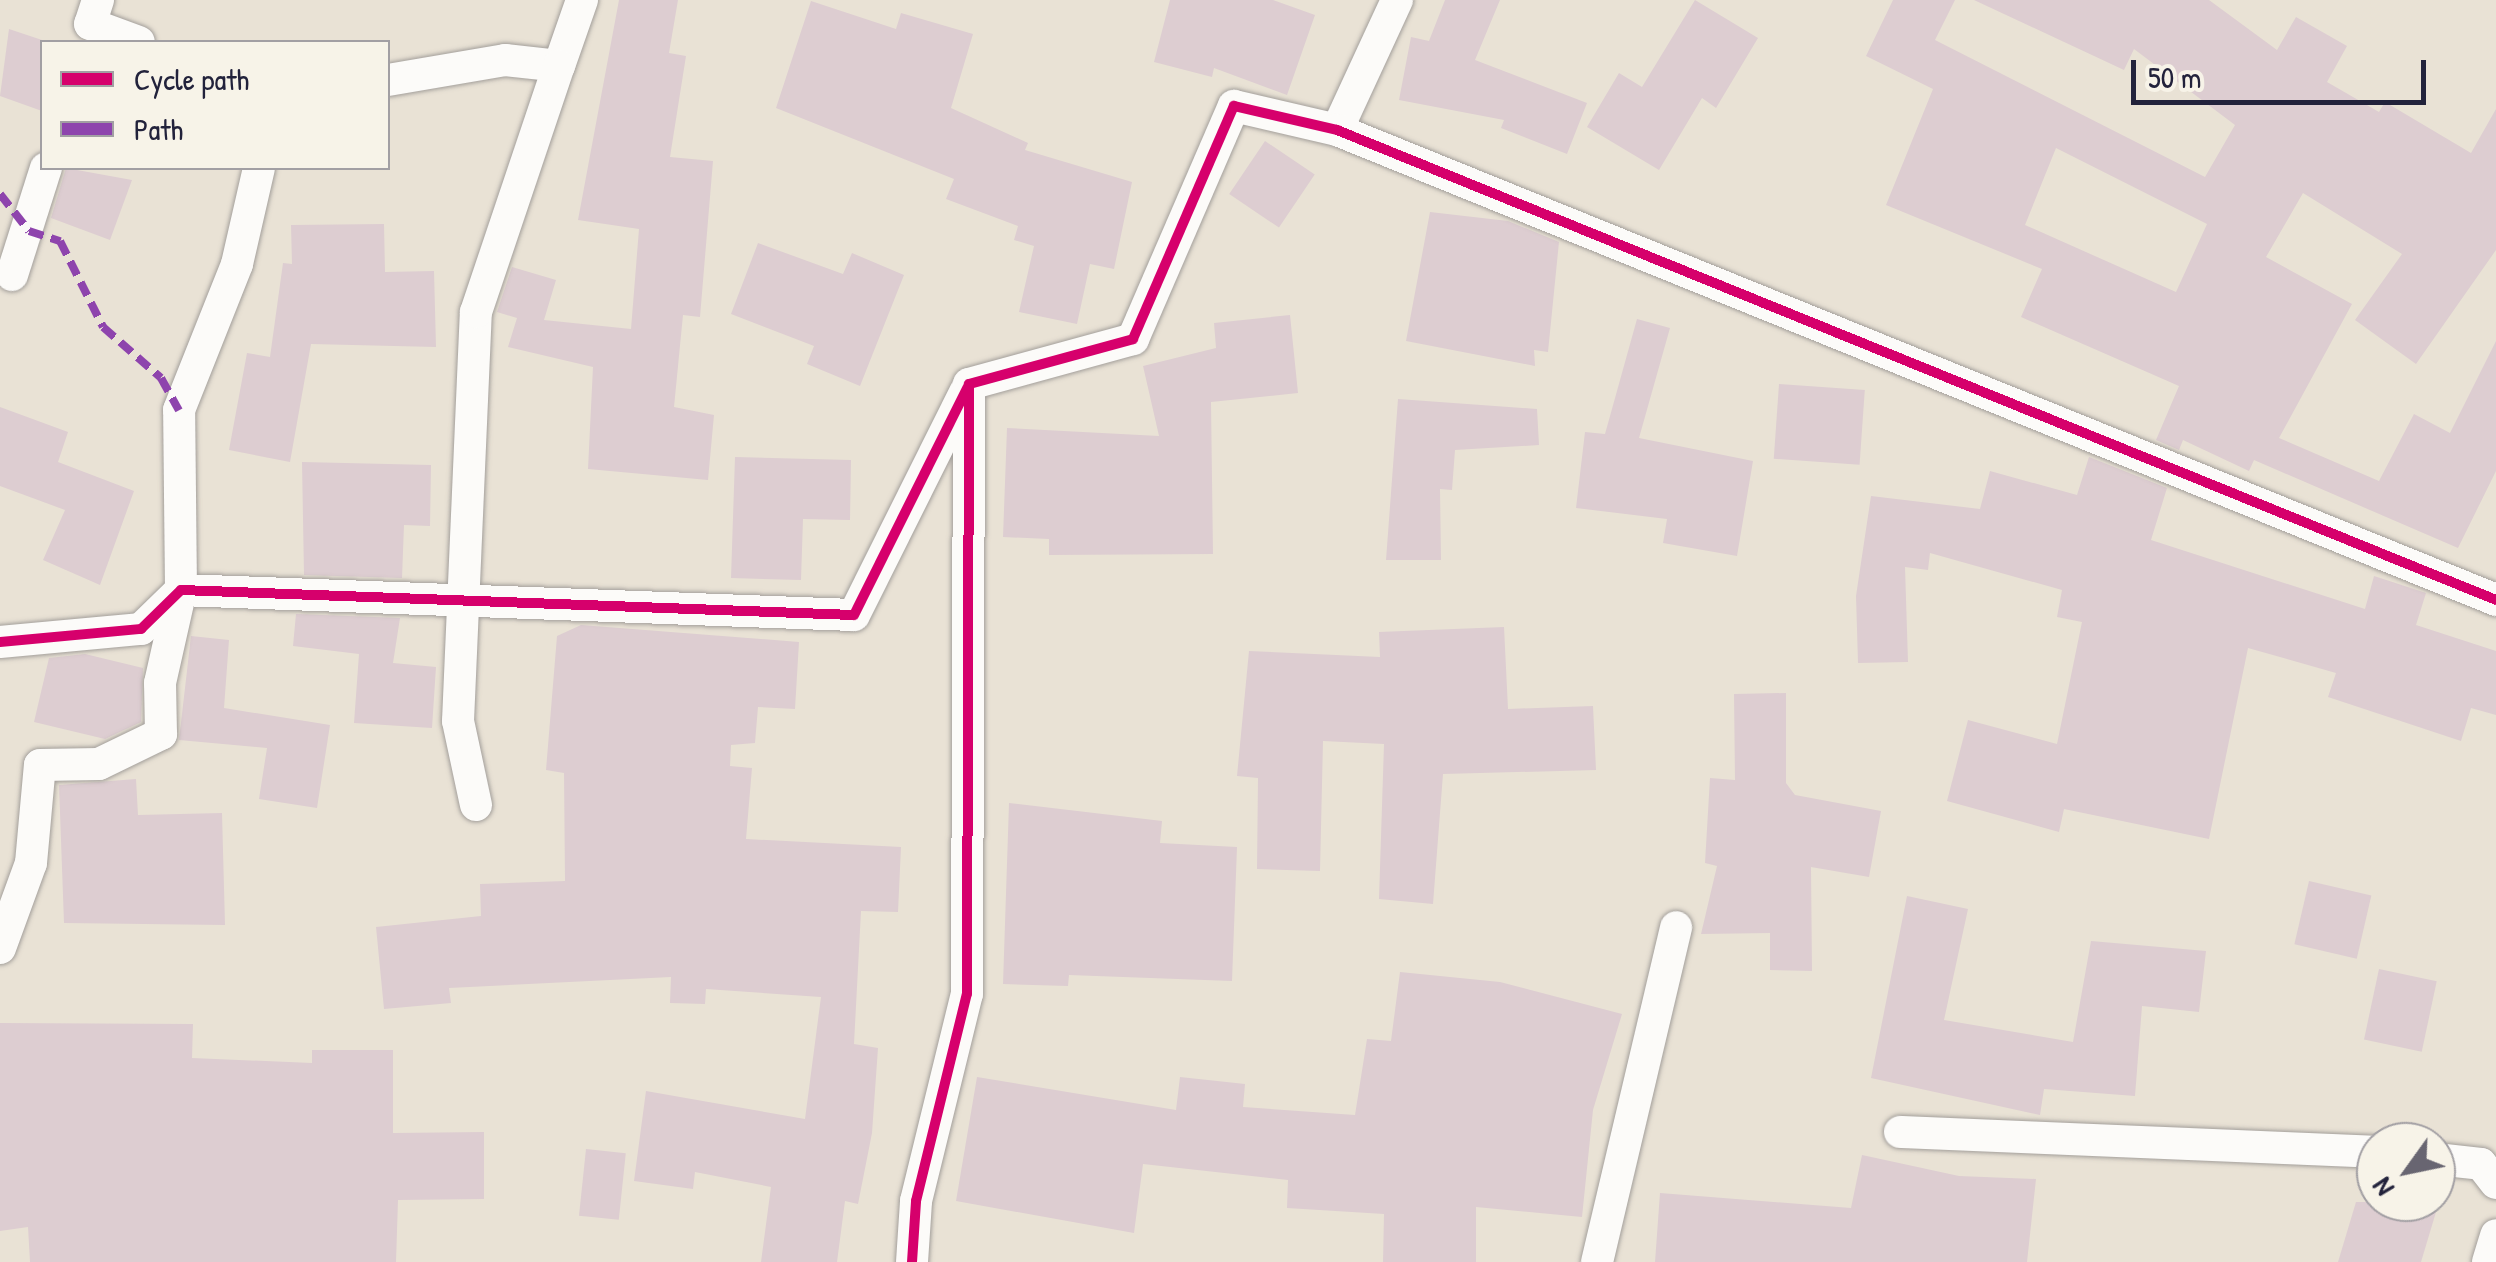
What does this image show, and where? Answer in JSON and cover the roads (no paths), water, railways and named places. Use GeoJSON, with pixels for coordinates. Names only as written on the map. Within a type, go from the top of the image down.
{"type":"FeatureCollection","features":[{"type":"Feature","properties":{"kind":"street"},"geometry":{"type":"LineString","coordinates":[[476,805],[458,721],[476,312],[582,0]]}},
{"type":"Feature","properties":{"kind":"street"},"geometry":{"type":"LineString","coordinates":[[1337,130],[1397,0]]}},
{"type":"Feature","properties":{"kind":"street"},"geometry":{"type":"LineString","coordinates":[[91,22],[134,40]]}},
{"type":"Feature","properties":{"kind":"street"},"geometry":{"type":"LineString","coordinates":[[390,80],[506,60],[559,66]]}},
{"type":"Feature","properties":{"kind":"street"},"geometry":{"type":"LineString","coordinates":[[0,642],[142,630],[180,590],[854,615],[969,384],[1132,339],[1234,106],[1337,130],[2496,600]]}},
{"type":"Feature","properties":{"kind":"street"},"geometry":{"type":"LineString","coordinates":[[12,274],[45,170]]}},
{"type":"Feature","properties":{"kind":"street"},"geometry":{"type":"LineString","coordinates":[[0,948],[31,862],[40,765],[100,764],[161,734],[160,682],[180,590],[179,410],[237,264],[259,170]]}},
{"type":"Feature","properties":{"kind":"street"},"geometry":{"type":"LineString","coordinates":[[912,1262],[916,1201],[967,994],[969,384]]}},
{"type":"Feature","properties":{"kind":"street"},"geometry":{"type":"LineString","coordinates":[[1598,1262],[1676,927]]}},
{"type":"Feature","properties":{"kind":"street"},"geometry":{"type":"LineString","coordinates":[[1900,1132],[2356,1151]]}},
{"type":"Feature","properties":{"kind":"street"},"geometry":{"type":"LineString","coordinates":[[2456,1161],[2480,1164],[2496,1183]]}},
{"type":"Feature","properties":{"kind":"street"},"geometry":{"type":"LineString","coordinates":[[2488,1262],[2496,1235]]}}]}
